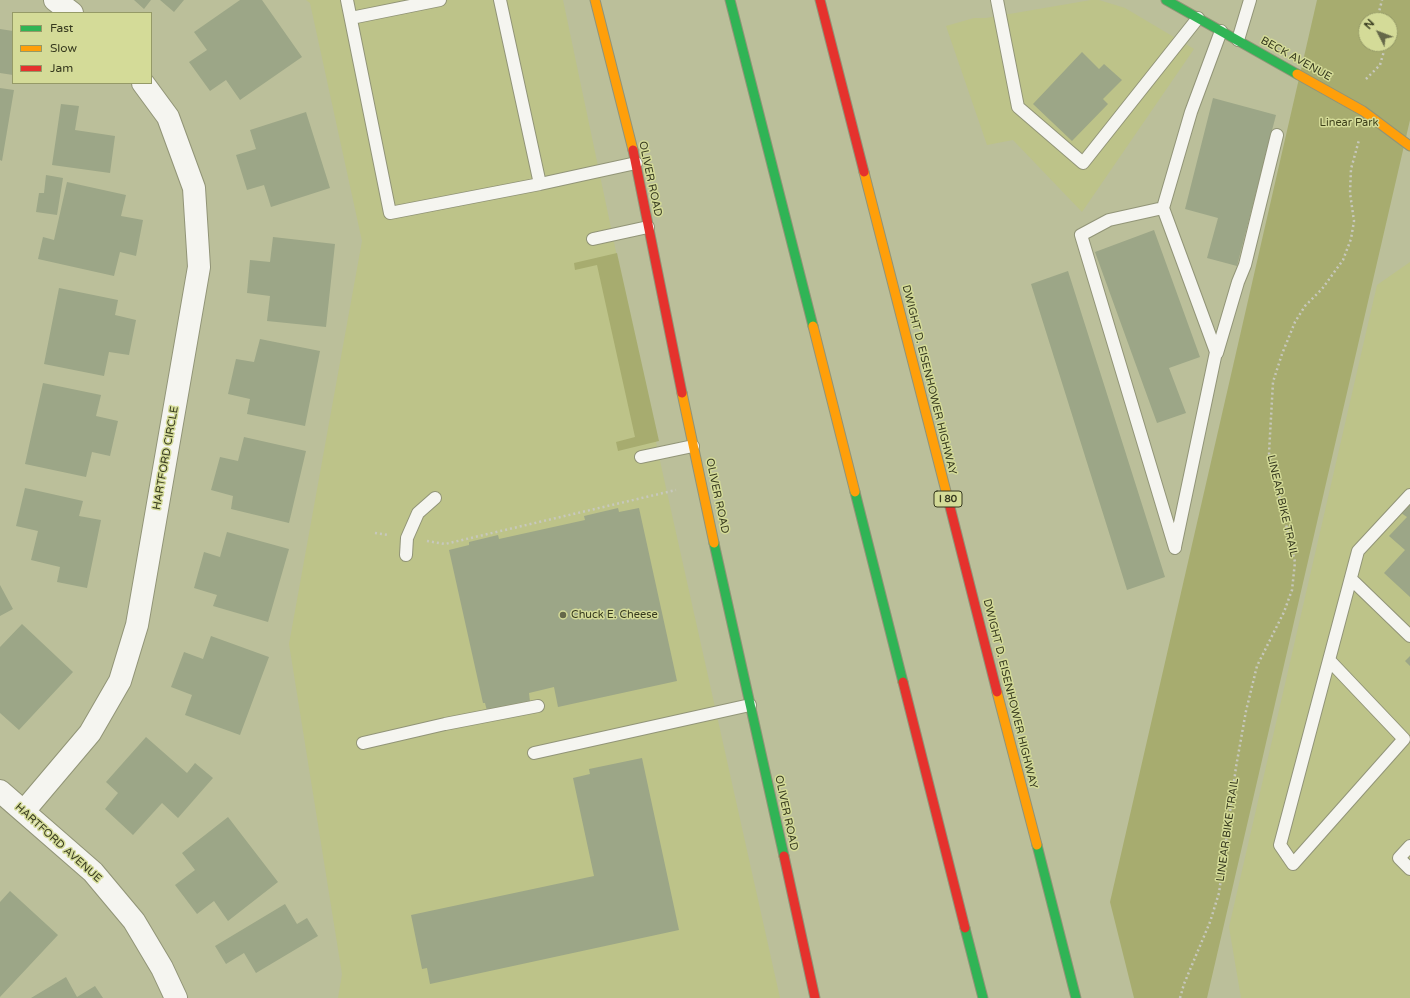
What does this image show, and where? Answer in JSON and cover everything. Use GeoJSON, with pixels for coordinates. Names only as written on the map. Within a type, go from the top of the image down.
{"type":"FeatureCollection","features":[{"type":"Feature","properties":{"kind":"main road","name":"OLIVER ROAD"},"geometry":{"type":"LineString","coordinates":[[595,0],[636,163],[693,446],[815,998]]}},
{"type":"Feature","properties":{"kind":"main road"},"geometry":{"type":"LineString","coordinates":[[730,0],[983,998]]}},
{"type":"Feature","properties":{"kind":"main road","name":"DWIGHT D. EISENHOWER HIGHWAY"},"geometry":{"type":"LineString","coordinates":[[820,0],[1076,998]]}},
{"type":"Feature","properties":{"kind":"main road","name":"BECK AVENUE"},"geometry":{"type":"LineString","coordinates":[[1166,0],[1363,111],[1410,146]]}},
{"type":"Feature","properties":{"kind":"street"},"geometry":{"type":"LineString","coordinates":[[55,0],[71,12]]}},
{"type":"Feature","properties":{"kind":"street","name":"HARTFORD CIRCLE"},"geometry":{"type":"LineString","coordinates":[[24,811],[90,733],[120,681],[137,625],[199,267],[194,188],[168,117],[144,84]]}},
{"type":"Feature","properties":{"kind":"street","name":"HARTFORD AVENUE"},"geometry":{"type":"LineString","coordinates":[[0,791],[93,872],[134,921],[162,968],[176,998]]}},
{"type":"Feature","properties":{"kind":"lane"},"geometry":{"type":"LineString","coordinates":[[347,0],[390,213],[540,184],[636,163]]}},
{"type":"Feature","properties":{"kind":"lane"},"geometry":{"type":"LineString","coordinates":[[351,18],[440,0]]}},
{"type":"Feature","properties":{"kind":"lane"},"geometry":{"type":"LineString","coordinates":[[500,0],[540,184]]}},
{"type":"Feature","properties":{"kind":"lane"},"geometry":{"type":"LineString","coordinates":[[996,0],[1018,107],[1083,163],[1198,18]]}},
{"type":"Feature","properties":{"kind":"lane"},"geometry":{"type":"LineString","coordinates":[[1238,40],[1250,0]]}},
{"type":"Feature","properties":{"kind":"lane"},"geometry":{"type":"LineString","coordinates":[[1216,356],[1216,352],[1163,208],[1191,112],[1220,31]]}},
{"type":"Feature","properties":{"kind":"lane"},"geometry":{"type":"LineString","coordinates":[[1163,208],[1109,220],[1081,235],[1175,548],[1216,356],[1238,282],[1245,265],[1277,135]]}},
{"type":"Feature","properties":{"kind":"lane"},"geometry":{"type":"LineString","coordinates":[[593,239],[648,227]]}},
{"type":"Feature","properties":{"kind":"lane"},"geometry":{"type":"LineString","coordinates":[[641,457],[693,446]]}},
{"type":"Feature","properties":{"kind":"lane"},"geometry":{"type":"LineString","coordinates":[[1329,660],[1404,739],[1294,864],[1280,845],[1329,660],[1351,579],[1358,551],[1410,494]]}},
{"type":"Feature","properties":{"kind":"lane"},"geometry":{"type":"LineString","coordinates":[[406,555],[407,538],[418,513],[435,498]]}},
{"type":"Feature","properties":{"kind":"lane"},"geometry":{"type":"LineString","coordinates":[[1351,579],[1410,636]]}},
{"type":"Feature","properties":{"kind":"lane"},"geometry":{"type":"LineString","coordinates":[[534,753],[750,705]]}},
{"type":"Feature","properties":{"kind":"lane"},"geometry":{"type":"LineString","coordinates":[[363,743],[445,724],[538,706]]}},
{"type":"Feature","properties":{"kind":"lane"},"geometry":{"type":"LineString","coordinates":[[1410,846],[1399,858],[1410,869]]}},
{"type":"Feature","properties":{"kind":"path"},"geometry":{"type":"LineString","coordinates":[[1379,12],[1382,0]]}},
{"type":"Feature","properties":{"kind":"path"},"geometry":{"type":"LineString","coordinates":[[1366,79],[1380,66],[1384,52]]}},
{"type":"Feature","properties":{"kind":"path","name":"LINEAR BIKE TRAIL"},"geometry":{"type":"LineString","coordinates":[[1180,998],[1184,984],[1210,922],[1219,893],[1246,710],[1257,666],[1284,612],[1292,590],[1295,562],[1269,453],[1273,382],[1295,322],[1305,306],[1322,289],[1343,260],[1351,239],[1354,221],[1350,193],[1351,169],[1359,139]]}},
{"type":"Feature","properties":{"kind":"path"},"geometry":{"type":"LineString","coordinates":[[375,533],[445,544],[676,490]]}},
{"type":"Feature","properties":{"kind":"shaded area"},"geometry":{"type":"Polygon","coordinates":[[[306,0],[563,0],[662,470],[780,998],[338,998],[342,974],[289,644],[362,241],[310,3],[306,0]]]}},
{"type":"Feature","properties":{"kind":"shaded area"},"geometry":{"type":"Polygon","coordinates":[[[1091,0],[1099,0],[1125,8],[1194,49],[1082,212],[1013,140],[987,145],[946,26],[974,18],[986,18],[1091,0]]]}},
{"type":"Feature","properties":{"kind":"shaded area"},"geometry":{"type":"Polygon","coordinates":[[[1410,262],[1410,998],[1241,998],[1229,927],[1377,285],[1410,262]]]}},
{"type":"Feature","properties":{"kind":"green space","name":"Linear Park"},"geometry":{"type":"Polygon","coordinates":[[[1317,0],[1410,0],[1410,120],[1207,998],[1134,998],[1110,902],[1317,0]]]}},
{"type":"Feature","properties":{"kind":"green space"},"geometry":{"type":"Polygon","coordinates":[[[617,253],[659,441],[618,451],[616,442],[635,437],[597,265],[575,270],[574,263],[617,253]]]}},
{"type":"Feature","properties":{"kind":"building"},"geometry":{"type":"Polygon","coordinates":[[[134,0],[151,0],[144,9],[134,0]]]}},
{"type":"Feature","properties":{"kind":"building"},"geometry":{"type":"Polygon","coordinates":[[[160,0],[184,0],[174,12],[160,0]]]}},
{"type":"Feature","properties":{"kind":"building"},"geometry":{"type":"Polygon","coordinates":[[[240,0],[262,0],[302,57],[240,100],[226,80],[210,91],[189,62],[207,50],[194,32],[240,0]]]}},
{"type":"Feature","properties":{"kind":"building"},"geometry":{"type":"Polygon","coordinates":[[[0,29],[12,31],[12,75],[0,73],[0,29]]]}},
{"type":"Feature","properties":{"kind":"building"},"geometry":{"type":"Polygon","coordinates":[[[1082,52],[1099,69],[1104,64],[1122,80],[1103,99],[1108,104],[1072,141],[1033,104],[1082,52]]]}},
{"type":"Feature","properties":{"kind":"building"},"geometry":{"type":"Polygon","coordinates":[[[0,88],[14,90],[2,161],[0,160],[0,88]]]}},
{"type":"Feature","properties":{"kind":"building"},"geometry":{"type":"Polygon","coordinates":[[[1213,98],[1276,115],[1237,266],[1207,258],[1218,218],[1185,209],[1213,98]]]}},
{"type":"Feature","properties":{"kind":"building"},"geometry":{"type":"Polygon","coordinates":[[[61,104],[79,106],[75,130],[115,136],[110,173],[52,165],[61,104]]]}},
{"type":"Feature","properties":{"kind":"building"},"geometry":{"type":"Polygon","coordinates":[[[306,112],[330,188],[271,207],[264,185],[247,190],[236,155],[256,149],[250,130],[306,112]]]}},
{"type":"Feature","properties":{"kind":"building"},"geometry":{"type":"Polygon","coordinates":[[[46,175],[63,178],[57,215],[36,212],[39,193],[44,193],[46,175]]]}},
{"type":"Feature","properties":{"kind":"building"},"geometry":{"type":"Polygon","coordinates":[[[67,182],[126,195],[121,216],[143,220],[136,256],[120,252],[114,276],[38,259],[43,237],[54,240],[67,182]]]}},
{"type":"Feature","properties":{"kind":"building"},"geometry":{"type":"Polygon","coordinates":[[[1154,230],[1200,357],[1169,368],[1186,413],[1157,423],[1095,252],[1154,230]]]}},
{"type":"Feature","properties":{"kind":"building"},"geometry":{"type":"Polygon","coordinates":[[[273,237],[335,244],[326,327],[267,321],[270,296],[247,293],[250,260],[270,262],[273,237]]]}},
{"type":"Feature","properties":{"kind":"building"},"geometry":{"type":"Polygon","coordinates":[[[1068,271],[1165,577],[1127,590],[1031,284],[1068,271]]]}},
{"type":"Feature","properties":{"kind":"building"},"geometry":{"type":"Polygon","coordinates":[[[59,288],[118,300],[115,315],[136,320],[129,355],[109,352],[104,376],[44,364],[59,288]]]}},
{"type":"Feature","properties":{"kind":"building"},"geometry":{"type":"Polygon","coordinates":[[[260,339],[320,351],[305,426],[247,414],[250,399],[228,394],[236,359],[254,362],[260,339]]]}},
{"type":"Feature","properties":{"kind":"building"},"geometry":{"type":"Polygon","coordinates":[[[43,383],[101,395],[96,416],[118,421],[110,456],[92,452],[86,477],[25,464],[43,383]]]}},
{"type":"Feature","properties":{"kind":"building"},"geometry":{"type":"Polygon","coordinates":[[[244,437],[306,451],[289,523],[231,509],[233,496],[211,490],[220,457],[238,461],[244,437]]]}},
{"type":"Feature","properties":{"kind":"building"},"geometry":{"type":"Polygon","coordinates":[[[25,488],[83,501],[79,516],[101,520],[87,588],[57,582],[60,567],[31,560],[38,531],[16,526],[25,488]]]}},
{"type":"Feature","properties":{"kind":"building"},"geometry":{"type":"Polygon","coordinates":[[[1410,503],[1410,597],[1384,573],[1405,550],[1389,536],[1407,517],[1401,513],[1410,503]]]}},
{"type":"Feature","properties":{"kind":"building","name":"Chuck E. Cheese"},"geometry":{"type":"Polygon","coordinates":[[[618,508],[619,512],[639,508],[677,681],[558,707],[554,687],[529,693],[530,702],[487,711],[485,703],[483,703],[449,550],[469,545],[469,542],[498,535],[499,539],[585,520],[584,516],[618,508]]]}},
{"type":"Feature","properties":{"kind":"building"},"geometry":{"type":"Polygon","coordinates":[[[227,532],[289,549],[268,622],[213,606],[217,595],[194,588],[204,552],[220,557],[227,532]]]}},
{"type":"Feature","properties":{"kind":"building"},"geometry":{"type":"Polygon","coordinates":[[[0,585],[13,609],[0,616],[0,585]]]}},
{"type":"Feature","properties":{"kind":"building"},"geometry":{"type":"Polygon","coordinates":[[[22,624],[73,672],[19,730],[0,713],[0,647],[22,624]]]}},
{"type":"Feature","properties":{"kind":"building"},"geometry":{"type":"Polygon","coordinates":[[[211,636],[269,657],[240,735],[185,715],[192,695],[171,687],[184,652],[203,659],[211,636]]]}},
{"type":"Feature","properties":{"kind":"building"},"geometry":{"type":"Polygon","coordinates":[[[1410,656],[1410,666],[1405,661],[1410,656]]]}},
{"type":"Feature","properties":{"kind":"building"},"geometry":{"type":"Polygon","coordinates":[[[146,737],[187,773],[195,763],[213,778],[178,818],[162,803],[133,835],[105,809],[118,793],[106,782],[146,737]]]}},
{"type":"Feature","properties":{"kind":"building"},"geometry":{"type":"Polygon","coordinates":[[[642,758],[679,930],[430,984],[427,968],[422,969],[411,915],[594,876],[573,778],[590,774],[589,769],[642,758]]]}},
{"type":"Feature","properties":{"kind":"building"},"geometry":{"type":"Polygon","coordinates":[[[228,817],[278,882],[228,921],[214,901],[197,914],[175,885],[195,870],[182,853],[228,817]]]}},
{"type":"Feature","properties":{"kind":"building"},"geometry":{"type":"Polygon","coordinates":[[[10,891],[58,935],[0,997],[0,902],[10,891]]]}},
{"type":"Feature","properties":{"kind":"building"},"geometry":{"type":"Polygon","coordinates":[[[285,904],[297,924],[307,918],[318,936],[256,973],[244,953],[226,964],[215,946],[285,904]]]}},
{"type":"Feature","properties":{"kind":"building"},"geometry":{"type":"Polygon","coordinates":[[[66,977],[77,997],[95,986],[103,998],[31,998],[66,977]]]}},
{"type":"Feature","properties":{"kind":"traffic: fast"},"geometry":{"type":"LineString","coordinates":[[730,0],[813,326]]}},
{"type":"Feature","properties":{"kind":"traffic: fast"},"geometry":{"type":"LineString","coordinates":[[1166,0],[1297,74]]}},
{"type":"Feature","properties":{"kind":"traffic: fast"},"geometry":{"type":"LineString","coordinates":[[855,492],[903,682]]}},
{"type":"Feature","properties":{"kind":"traffic: fast"},"geometry":{"type":"LineString","coordinates":[[714,543],[784,856]]}},
{"type":"Feature","properties":{"kind":"traffic: fast"},"geometry":{"type":"LineString","coordinates":[[1037,845],[1076,998]]}},
{"type":"Feature","properties":{"kind":"traffic: fast"},"geometry":{"type":"LineString","coordinates":[[965,928],[983,998]]}},
{"type":"Feature","properties":{"kind":"traffic: slow"},"geometry":{"type":"LineString","coordinates":[[595,0],[633,150]]}},
{"type":"Feature","properties":{"kind":"traffic: slow"},"geometry":{"type":"LineString","coordinates":[[1297,74],[1363,111],[1410,146]]}},
{"type":"Feature","properties":{"kind":"traffic: slow"},"geometry":{"type":"LineString","coordinates":[[864,172],[949,503]]}},
{"type":"Feature","properties":{"kind":"traffic: slow"},"geometry":{"type":"LineString","coordinates":[[813,326],[855,492]]}},
{"type":"Feature","properties":{"kind":"traffic: slow"},"geometry":{"type":"LineString","coordinates":[[682,393],[714,543]]}},
{"type":"Feature","properties":{"kind":"traffic: slow"},"geometry":{"type":"LineString","coordinates":[[997,692],[1037,845]]}},
{"type":"Feature","properties":{"kind":"traffic: jam"},"geometry":{"type":"LineString","coordinates":[[820,0],[864,172]]}},
{"type":"Feature","properties":{"kind":"traffic: jam"},"geometry":{"type":"LineString","coordinates":[[633,150],[682,393]]}},
{"type":"Feature","properties":{"kind":"traffic: jam"},"geometry":{"type":"LineString","coordinates":[[949,503],[997,692]]}},
{"type":"Feature","properties":{"kind":"traffic: jam"},"geometry":{"type":"LineString","coordinates":[[903,682],[965,928]]}},
{"type":"Feature","properties":{"kind":"traffic: jam"},"geometry":{"type":"LineString","coordinates":[[784,856],[815,998]]}},
{"type":"Feature","properties":{"kind":"place","name":"Chuck E. Cheese"},"geometry":{"type":"Point","coordinates":[563,615]}}]}
